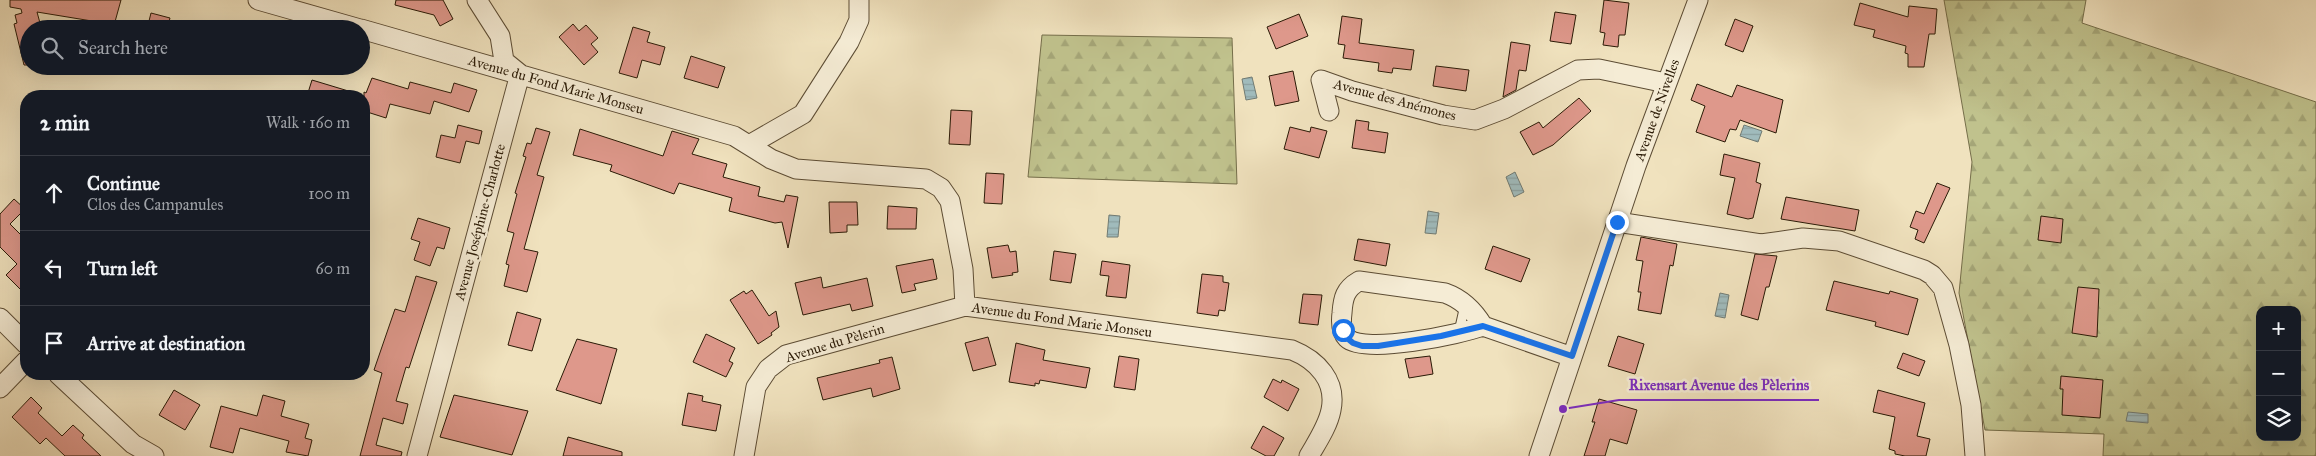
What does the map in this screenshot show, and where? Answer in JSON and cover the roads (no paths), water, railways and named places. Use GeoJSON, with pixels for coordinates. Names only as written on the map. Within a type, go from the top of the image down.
{"type":"FeatureCollection","features":[{"type":"Feature","properties":{"kind":"street","name":"Avenue du Fond Marie Monseu"},"geometry":{"type":"LineString","coordinates":[[258,0],[328,20]]}},
{"type":"Feature","properties":{"kind":"street"},"geometry":{"type":"LineString","coordinates":[[477,0],[500,36],[504,61],[520,74]]}},
{"type":"Feature","properties":{"kind":"street"},"geometry":{"type":"LineString","coordinates":[[749,146],[803,114],[849,42],[859,20],[859,0]]}},
{"type":"Feature","properties":{"kind":"street","name":"Avenue de Nivelles"},"geometry":{"type":"LineString","coordinates":[[1539,456],[1617,222],[1666,83],[1698,0]]}},
{"type":"Feature","properties":{"kind":"street","name":"Avenue du Fond Marie Monseu"},"geometry":{"type":"LineString","coordinates":[[370,32],[734,136],[771,159],[796,169],[926,178],[941,188],[950,201],[963,269],[965,306],[1292,350],[1307,356],[1321,368],[1328,379],[1332,395],[1331,410],[1309,456]]}},
{"type":"Feature","properties":{"kind":"street","name":"Avenue des Anémones"},"geometry":{"type":"LineString","coordinates":[[1329,111],[1321,80],[1352,91],[1443,115],[1475,120],[1504,110],[1578,70],[1599,69],[1666,83]]}},
{"type":"Feature","properties":{"kind":"street","name":"Avenue Joséphine-Charlotte"},"geometry":{"type":"LineString","coordinates":[[416,456],[520,74]]}},
{"type":"Feature","properties":{"kind":"street"},"geometry":{"type":"LineString","coordinates":[[1617,222],[1761,244],[1803,238],[1839,241],[1924,270],[1932,275],[1942,288],[1959,345],[1971,405],[1975,456]]}},
{"type":"Feature","properties":{"kind":"street"},"geometry":{"type":"LineString","coordinates":[[1483,326],[1378,346],[1362,346],[1353,343],[1347,338],[1343,330],[1342,312],[1345,293],[1359,281],[1445,293],[1457,298],[1466,305],[1483,326],[1572,356]]}},
{"type":"Feature","properties":{"kind":"street","name":"Avenue du Pèlerin"},"geometry":{"type":"LineString","coordinates":[[744,456],[756,387],[768,369],[786,355],[965,306]]}},
{"type":"Feature","properties":{"kind":"street"},"geometry":{"type":"LineString","coordinates":[[0,318],[20,338]]}},
{"type":"Feature","properties":{"kind":"street"},"geometry":{"type":"LineString","coordinates":[[0,388],[20,367]]}},
{"type":"Feature","properties":{"kind":"street"},"geometry":{"type":"LineString","coordinates":[[64,380],[133,444],[154,456]]}},
{"type":"Feature","properties":{"kind":"lane"},"geometry":{"type":"LineString","coordinates":[[1459,332],[1466,305]]}},
{"type":"Feature","properties":{"kind":"water"},"geometry":{"type":"Polygon","coordinates":[[[1252,77],[1257,98],[1246,100],[1242,79],[1252,77]]]}},
{"type":"Feature","properties":{"kind":"water"},"geometry":{"type":"Polygon","coordinates":[[[1744,125],[1762,131],[1758,142],[1740,136],[1744,125]]]}},
{"type":"Feature","properties":{"kind":"water"},"geometry":{"type":"Polygon","coordinates":[[[1515,172],[1524,192],[1514,197],[1506,177],[1515,172]]]}},
{"type":"Feature","properties":{"kind":"water"},"geometry":{"type":"Polygon","coordinates":[[[1428,211],[1439,213],[1436,234],[1425,233],[1428,211]]]}},
{"type":"Feature","properties":{"kind":"water"},"geometry":{"type":"Polygon","coordinates":[[[1109,215],[1120,216],[1118,237],[1107,237],[1109,215]]]}},
{"type":"Feature","properties":{"kind":"water"},"geometry":{"type":"Polygon","coordinates":[[[1720,293],[1729,295],[1725,318],[1715,316],[1720,293]]]}},
{"type":"Feature","properties":{"kind":"water"},"geometry":{"type":"Polygon","coordinates":[[[2128,412],[2148,414],[2148,423],[2126,421],[2128,412]]]}},
{"type":"Feature","properties":{"kind":"place","name":"Rixensart Avenue des Pèlerins"},"geometry":{"type":"Point","coordinates":[1563,409]}}]}
